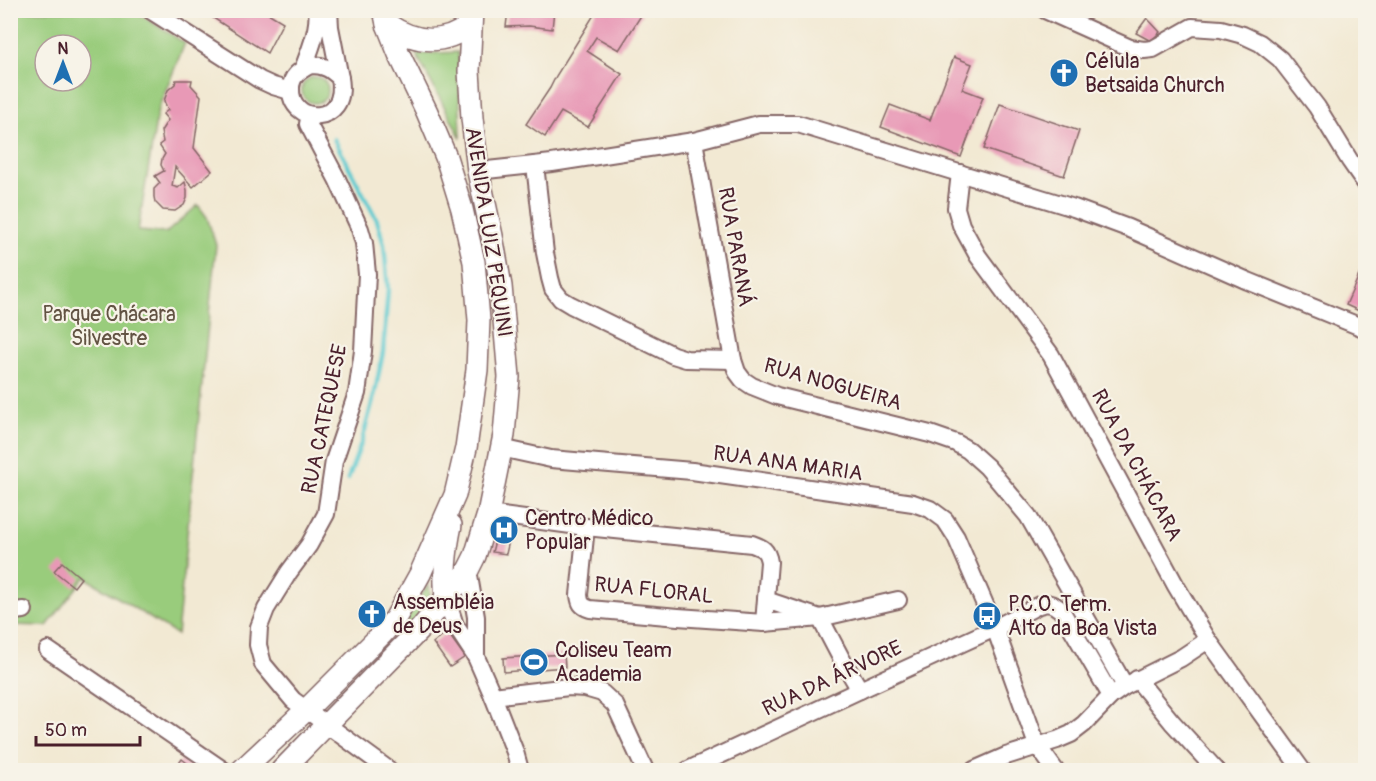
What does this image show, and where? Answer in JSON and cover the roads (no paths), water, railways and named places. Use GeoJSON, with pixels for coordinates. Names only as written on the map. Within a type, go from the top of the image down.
{"type":"FeatureCollection","features":[{"type":"Feature","properties":{"kind":"main road"},"geometry":{"type":"LineString","coordinates":[[386,17],[404,34],[425,39],[454,36],[471,18]]}},
{"type":"Feature","properties":{"kind":"main road","name":"AVENIDA LUIZ PEQUINI"},"geometry":{"type":"LineString","coordinates":[[242,771],[306,710],[395,619],[420,574],[455,495],[466,448],[477,370],[479,320],[474,262],[462,209],[446,157],[399,54],[386,17]]}},
{"type":"Feature","properties":{"kind":"main road","name":"AVENIDA LUIZ PEQUINI"},"geometry":{"type":"LineString","coordinates":[[282,771],[422,627],[468,570],[475,556],[488,514],[505,424],[509,377],[501,286],[478,171],[472,118],[469,71],[471,18]]}},
{"type":"Feature","properties":{"kind":"main road"},"geometry":{"type":"LineString","coordinates":[[446,597],[445,560],[455,495]]}},
{"type":"Feature","properties":{"kind":"street"},"geometry":{"type":"LineString","coordinates":[[150,10],[260,80],[290,91]]}},
{"type":"Feature","properties":{"kind":"street"},"geometry":{"type":"LineString","coordinates":[[303,69],[318,25],[317,10]]}},
{"type":"Feature","properties":{"kind":"street"},"geometry":{"type":"LineString","coordinates":[[329,10],[340,78],[341,91],[338,103],[323,115],[310,115],[294,104],[290,91],[294,78],[303,69],[311,65],[319,65],[327,67],[340,78]]}},
{"type":"Feature","properties":{"kind":"street"},"geometry":{"type":"LineString","coordinates":[[1045,10],[1130,48],[1153,49],[1192,27],[1221,29],[1260,43],[1280,59],[1317,108],[1365,184]]}},
{"type":"Feature","properties":{"kind":"street","name":"RUA CATEQUESE"},"geometry":{"type":"LineString","coordinates":[[310,115],[308,124],[337,178],[364,243],[367,274],[363,351],[359,382],[334,461],[326,514],[318,531],[266,609],[259,627],[258,645],[263,664],[293,700],[389,771]]}},
{"type":"Feature","properties":{"kind":"street"},"geometry":{"type":"LineString","coordinates":[[478,171],[535,165],[694,141],[750,126],[798,124],[1074,208],[1365,329]]}},
{"type":"Feature","properties":{"kind":"street","name":"RUA PARANÁ"},"geometry":{"type":"LineString","coordinates":[[694,141],[733,360]]}},
{"type":"Feature","properties":{"kind":"street"},"geometry":{"type":"LineString","coordinates":[[535,165],[545,253],[553,288],[561,299],[673,355],[687,359],[733,360]]}},
{"type":"Feature","properties":{"kind":"street","name":"RUA DA CHÁCARA"},"geometry":{"type":"LineString","coordinates":[[960,173],[956,208],[961,225],[978,256],[1051,355],[1176,586],[1208,640],[1302,771]]}},
{"type":"Feature","properties":{"kind":"street","name":"RUA NOGUEIRA"},"geometry":{"type":"LineString","coordinates":[[733,360],[743,380],[777,396],[930,434],[968,450],[987,467],[1029,516],[1131,683],[1172,722],[1216,771]]}},
{"type":"Feature","properties":{"kind":"street","name":"RUA ANA MARIA"},"geometry":{"type":"LineString","coordinates":[[501,448],[551,459],[692,471],[913,503],[930,509],[945,520],[956,537],[995,628],[1037,745],[1055,771]]}},
{"type":"Feature","properties":{"kind":"street"},"geometry":{"type":"LineString","coordinates":[[488,514],[586,527],[752,544],[762,548],[768,554],[764,623],[820,618],[898,600]]}},
{"type":"Feature","properties":{"kind":"street","name":"RUA FLORAL"},"geometry":{"type":"LineString","coordinates":[[586,527],[579,595],[579,602],[583,607],[764,623]]}},
{"type":"Feature","properties":{"kind":"street"},"geometry":{"type":"LineString","coordinates":[[468,570],[476,617],[476,657]]}},
{"type":"Feature","properties":{"kind":"street"},"geometry":{"type":"LineString","coordinates":[[446,597],[455,625],[476,657],[493,696],[520,771]]}},
{"type":"Feature","properties":{"kind":"street"},"geometry":{"type":"LineString","coordinates":[[766,600],[820,618],[840,658],[860,690]]}},
{"type":"Feature","properties":{"kind":"street","name":"RUA DA ÁRVORE"},"geometry":{"type":"LineString","coordinates":[[688,771],[1047,603],[1061,610],[1111,696]]}},
{"type":"Feature","properties":{"kind":"street"},"geometry":{"type":"LineString","coordinates":[[974,771],[1006,756],[1071,734],[1111,696],[1131,683],[1181,658],[1208,640]]}},
{"type":"Feature","properties":{"kind":"street"},"geometry":{"type":"LineString","coordinates":[[48,650],[223,771]]}},
{"type":"Feature","properties":{"kind":"street"},"geometry":{"type":"LineString","coordinates":[[493,696],[569,687],[585,688],[602,693],[615,705],[645,771]]}},
{"type":"Feature","properties":{"kind":"waterway"},"geometry":{"type":"LineString","coordinates":[[334,139],[377,220],[384,245],[388,289],[383,352],[375,392],[362,441],[348,479]]}},
{"type":"Feature","properties":{"kind":"place","name":"Célula Betsaida Church"},"geometry":{"type":"Point","coordinates":[1064,73]}},
{"type":"Feature","properties":{"kind":"place","name":"Centro Médico Popular"},"geometry":{"type":"Point","coordinates":[504,530]}},
{"type":"Feature","properties":{"kind":"place","name":"Assembléia de Deus"},"geometry":{"type":"Point","coordinates":[372,614]}},
{"type":"Feature","properties":{"kind":"place","name":"P.C.O. Term. Alto da Boa Vista"},"geometry":{"type":"Point","coordinates":[987,616]}},
{"type":"Feature","properties":{"kind":"place","name":"Coliseu Team Academia"},"geometry":{"type":"Point","coordinates":[534,662]}},
{"type":"Feature","properties":{"kind":"park label","name":"Parque Chácara Silvestre"},"geometry":{"type":"Point","coordinates":[109,326]}}]}
